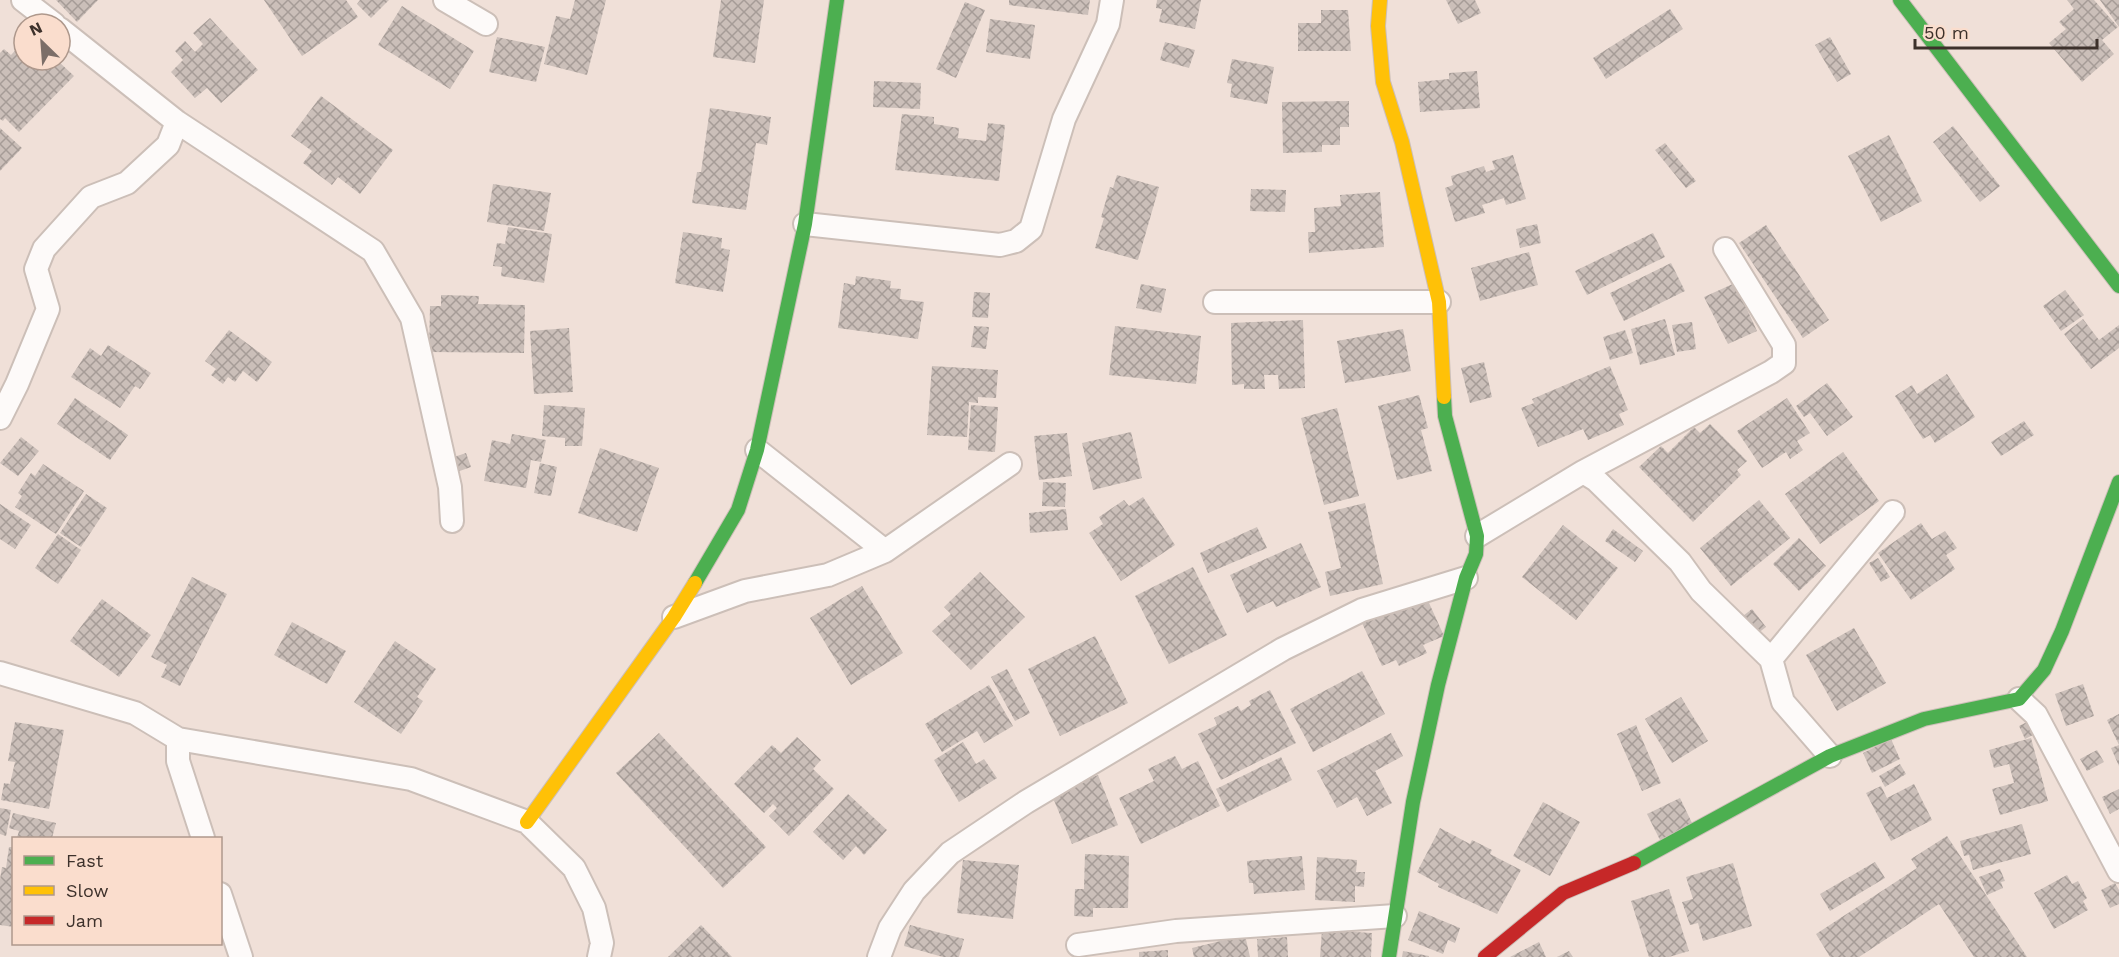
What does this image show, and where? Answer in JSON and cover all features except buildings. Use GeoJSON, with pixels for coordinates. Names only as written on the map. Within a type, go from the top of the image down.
{"type":"FeatureCollection","features":[{"type":"Feature","properties":{"kind":"main road"},"geometry":{"type":"LineString","coordinates":[[527,822],[674,617],[738,510],[757,450],[805,224],[837,0]]}},
{"type":"Feature","properties":{"kind":"main road"},"geometry":{"type":"LineString","coordinates":[[1380,0],[1378,26],[1383,82],[1402,142],[1439,302],[1445,416],[1478,536],[1476,554],[1466,578],[1438,685],[1413,802],[1389,957]]}},
{"type":"Feature","properties":{"kind":"main road"},"geometry":{"type":"LineString","coordinates":[[1900,0],[2119,286]]}},
{"type":"Feature","properties":{"kind":"main road"},"geometry":{"type":"LineString","coordinates":[[1485,957],[1563,893],[1674,844],[1830,756],[1924,719],[2019,699],[2044,670],[2062,631],[2119,482]]}},
{"type":"Feature","properties":{"kind":"street"},"geometry":{"type":"LineString","coordinates":[[23,0],[38,12]]}},
{"type":"Feature","properties":{"kind":"street"},"geometry":{"type":"LineString","coordinates":[[446,0],[486,24]]}},
{"type":"Feature","properties":{"kind":"street"},"geometry":{"type":"LineString","coordinates":[[805,224],[1000,245],[1016,241],[1031,229],[1064,119],[1108,24],[1112,0]]}},
{"type":"Feature","properties":{"kind":"street"},"geometry":{"type":"LineString","coordinates":[[72,39],[177,122],[373,251],[412,318],[450,487],[452,521]]}},
{"type":"Feature","properties":{"kind":"street"},"geometry":{"type":"LineString","coordinates":[[0,418],[17,384],[48,309],[36,269],[44,249],[91,197],[127,183],[168,145],[177,122]]}},
{"type":"Feature","properties":{"kind":"street"},"geometry":{"type":"LineString","coordinates":[[1478,536],[1583,472],[1784,363],[1784,345],[1725,249]]}},
{"type":"Feature","properties":{"kind":"street"},"geometry":{"type":"LineString","coordinates":[[1215,302],[1439,302]]}},
{"type":"Feature","properties":{"kind":"street"},"geometry":{"type":"LineString","coordinates":[[757,450],[885,550]]}},
{"type":"Feature","properties":{"kind":"street"},"geometry":{"type":"LineString","coordinates":[[674,617],[745,591],[828,575],[885,550],[1010,464]]}},
{"type":"Feature","properties":{"kind":"street"},"geometry":{"type":"LineString","coordinates":[[1583,472],[1596,480],[1672,554],[1701,591],[1771,659],[1784,702],[1830,756]]}},
{"type":"Feature","properties":{"kind":"street"},"geometry":{"type":"LineString","coordinates":[[1771,659],[1893,512]]}},
{"type":"Feature","properties":{"kind":"street"},"geometry":{"type":"LineString","coordinates":[[879,957],[896,918],[914,891],[950,853],[1026,802],[1282,649],[1362,610],[1466,578]]}},
{"type":"Feature","properties":{"kind":"street"},"geometry":{"type":"LineString","coordinates":[[0,673],[135,713],[178,739],[411,779],[527,822],[574,868],[594,908],[602,943],[599,957]]}},
{"type":"Feature","properties":{"kind":"street"},"geometry":{"type":"LineString","coordinates":[[2019,699],[2036,715],[2119,871]]}},
{"type":"Feature","properties":{"kind":"street"},"geometry":{"type":"LineString","coordinates":[[178,739],[178,761],[202,837]]}},
{"type":"Feature","properties":{"kind":"street"},"geometry":{"type":"LineString","coordinates":[[222,900],[241,957]]}},
{"type":"Feature","properties":{"kind":"street"},"geometry":{"type":"LineString","coordinates":[[1078,945],[1176,931],[1395,915]]}},
{"type":"Feature","properties":{"kind":"traffic: fast"},"geometry":{"type":"LineString","coordinates":[[695,583],[738,510],[757,450],[805,224],[837,0]]}},
{"type":"Feature","properties":{"kind":"traffic: fast"},"geometry":{"type":"LineString","coordinates":[[1900,0],[2119,286]]}},
{"type":"Feature","properties":{"kind":"traffic: fast"},"geometry":{"type":"LineString","coordinates":[[1389,957],[1413,802],[1438,685],[1466,578],[1476,554],[1477,536],[1445,416],[1444,397]]}},
{"type":"Feature","properties":{"kind":"traffic: fast"},"geometry":{"type":"LineString","coordinates":[[1634,863],[1830,756],[1924,719],[2019,699],[2044,670],[2062,631],[2119,482]]}},
{"type":"Feature","properties":{"kind":"traffic: slow"},"geometry":{"type":"LineString","coordinates":[[1380,0],[1378,26],[1383,82],[1402,142],[1439,302],[1444,397]]}},
{"type":"Feature","properties":{"kind":"traffic: slow"},"geometry":{"type":"LineString","coordinates":[[527,822],[674,617],[695,583]]}},
{"type":"Feature","properties":{"kind":"traffic: jam"},"geometry":{"type":"LineString","coordinates":[[1485,957],[1563,893],[1634,863]]}}]}
